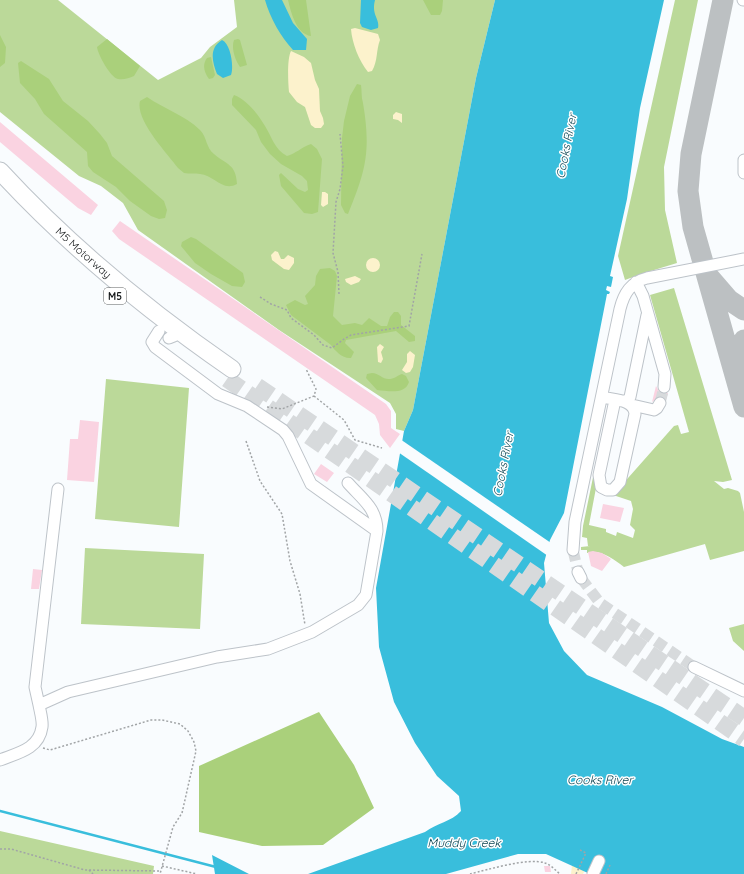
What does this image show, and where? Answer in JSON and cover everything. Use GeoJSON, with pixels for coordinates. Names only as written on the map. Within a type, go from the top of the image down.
{"type":"FeatureCollection","features":[{"type":"Feature","properties":{"kind":"highway","name":"M5 Motorway"},"geometry":{"type":"LineString","coordinates":[[0,171],[17,196],[84,269],[167,332],[230,374]]}},
{"type":"Feature","properties":{"kind":"highway","name":"M5 Motorway"},"geometry":{"type":"LineString","coordinates":[[0,186],[17,196]]}},
{"type":"Feature","properties":{"kind":"lane"},"geometry":{"type":"LineString","coordinates":[[744,160],[744,173]]}},
{"type":"Feature","properties":{"kind":"lane"},"geometry":{"type":"LineString","coordinates":[[573,550],[575,522],[623,298],[627,291],[636,282],[661,274],[744,259]]}},
{"type":"Feature","properties":{"kind":"lane"},"geometry":{"type":"LineString","coordinates":[[636,282],[643,296],[665,374],[664,387]]}},
{"type":"Feature","properties":{"kind":"lane"},"geometry":{"type":"LineString","coordinates":[[626,404],[620,482],[613,490],[603,489],[599,484],[599,475],[627,401],[630,397],[647,310]]}},
{"type":"Feature","properties":{"kind":"lane"},"geometry":{"type":"LineString","coordinates":[[167,332],[152,342],[155,347],[218,394],[237,401],[257,412],[283,430],[288,436],[311,484],[377,531]]}},
{"type":"Feature","properties":{"kind":"lane"},"geometry":{"type":"LineString","coordinates":[[602,397],[654,410],[660,403]]}},
{"type":"Feature","properties":{"kind":"lane"},"geometry":{"type":"LineString","coordinates":[[39,705],[68,692],[217,657],[245,654],[268,648],[312,632],[354,607],[366,595],[377,531],[377,522],[371,508],[348,483]]}},
{"type":"Feature","properties":{"kind":"lane"},"geometry":{"type":"LineString","coordinates":[[0,760],[27,750],[34,745],[42,726],[35,687],[58,489]]}},
{"type":"Feature","properties":{"kind":"lane"},"geometry":{"type":"LineString","coordinates":[[694,668],[744,691]]}},
{"type":"Feature","properties":{"kind":"lane"},"geometry":{"type":"LineString","coordinates":[[68,692],[86,693]]}},
{"type":"Feature","properties":{"kind":"lane"},"geometry":{"type":"LineString","coordinates":[[593,874],[599,861]]}},
{"type":"Feature","properties":{"kind":"path"},"geometry":{"type":"LineString","coordinates":[[339,294],[338,272],[333,253],[336,202],[340,189],[343,166],[340,134]]}},
{"type":"Feature","properties":{"kind":"path"},"geometry":{"type":"LineString","coordinates":[[260,297],[271,304],[288,310],[291,318],[310,332],[323,345],[332,348],[351,335],[409,326],[422,254]]}},
{"type":"Feature","properties":{"kind":"path"},"geometry":{"type":"LineString","coordinates":[[306,369],[316,389],[314,396]]}},
{"type":"Feature","properties":{"kind":"path"},"geometry":{"type":"LineString","coordinates":[[257,412],[263,407],[282,409],[314,396]]}},
{"type":"Feature","properties":{"kind":"path"},"geometry":{"type":"LineString","coordinates":[[314,396],[344,420],[355,440],[382,448]]}},
{"type":"Feature","properties":{"kind":"path"},"geometry":{"type":"LineString","coordinates":[[246,440],[260,481],[282,514],[290,561],[300,594],[306,633]]}},
{"type":"Feature","properties":{"kind":"path"},"geometry":{"type":"LineString","coordinates":[[34,745],[50,750],[151,720],[172,721],[180,724],[188,730],[194,742],[196,751],[182,813],[173,827],[160,874]]}},
{"type":"Feature","properties":{"kind":"path"},"geometry":{"type":"LineString","coordinates":[[0,849],[11,849],[89,870],[161,871]]}},
{"type":"Feature","properties":{"kind":"path"},"geometry":{"type":"LineString","coordinates":[[576,874],[586,853],[580,850]]}},
{"type":"Feature","properties":{"kind":"path"},"geometry":{"type":"LineString","coordinates":[[470,874],[520,862],[543,862],[550,865],[560,874]]}},
{"type":"Feature","properties":{"kind":"path"},"geometry":{"type":"LineString","coordinates":[[606,874],[610,865]]}},
{"type":"Feature","properties":{"kind":"path"},"geometry":{"type":"LineString","coordinates":[[162,866],[197,874]]}},
{"type":"Feature","properties":{"kind":"path"},"geometry":{"type":"LineString","coordinates":[[89,870],[93,874]]}},
{"type":"Feature","properties":{"kind":"green space"},"geometry":{"type":"Polygon","coordinates":[[[0,0],[58,0],[158,80],[201,58],[210,47],[237,27],[234,0],[495,0],[476,78],[413,410],[404,431],[396,429],[396,414],[390,403],[279,330],[138,230],[123,203],[101,186],[79,176],[0,112],[0,0]]]}},
{"type":"Feature","properties":{"kind":"green space"},"geometry":{"type":"Polygon","coordinates":[[[288,0],[306,0],[311,36],[306,34],[298,27],[288,0]]]}},
{"type":"Feature","properties":{"kind":"green space"},"geometry":{"type":"Polygon","coordinates":[[[423,0],[443,0],[440,15],[431,15],[423,0]]]}},
{"type":"Feature","properties":{"kind":"green space"},"geometry":{"type":"Polygon","coordinates":[[[675,0],[698,0],[664,167],[665,210],[677,263],[625,280],[618,256],[675,0]]]}},
{"type":"Feature","properties":{"kind":"green space"},"geometry":{"type":"Polygon","coordinates":[[[0,35],[6,47],[5,63],[0,67],[0,35]]]}},
{"type":"Feature","properties":{"kind":"green space"},"geometry":{"type":"Polygon","coordinates":[[[107,39],[140,66],[134,76],[118,79],[115,78],[109,71],[102,60],[97,47],[107,39]]]}},
{"type":"Feature","properties":{"kind":"green space"},"geometry":{"type":"Polygon","coordinates":[[[234,40],[240,40],[247,65],[240,67],[233,50],[234,40]]]}},
{"type":"Feature","properties":{"kind":"green space"},"geometry":{"type":"Polygon","coordinates":[[[211,57],[215,75],[213,78],[209,79],[204,66],[207,58],[211,57]]]}},
{"type":"Feature","properties":{"kind":"green space"},"geometry":{"type":"Polygon","coordinates":[[[21,61],[49,79],[63,101],[88,121],[100,134],[107,143],[112,156],[164,201],[167,210],[165,218],[159,219],[151,216],[130,201],[116,187],[93,172],[88,166],[87,152],[44,114],[35,99],[20,83],[18,63],[21,61]]]}},
{"type":"Feature","properties":{"kind":"green space"},"geometry":{"type":"Polygon","coordinates":[[[357,84],[361,85],[367,134],[367,148],[363,172],[348,214],[345,213],[341,205],[342,138],[344,121],[350,96],[357,84]]]}},
{"type":"Feature","properties":{"kind":"green space"},"geometry":{"type":"Polygon","coordinates":[[[234,95],[243,100],[256,112],[276,146],[287,156],[311,144],[317,149],[322,159],[318,212],[312,214],[304,213],[281,186],[279,175],[281,173],[298,189],[305,192],[308,190],[307,181],[302,176],[281,164],[270,154],[261,142],[256,130],[232,105],[234,95]]]}},
{"type":"Feature","properties":{"kind":"green space"},"geometry":{"type":"Polygon","coordinates":[[[147,97],[188,120],[200,130],[211,152],[233,169],[237,184],[232,186],[222,185],[205,175],[184,173],[178,168],[153,136],[142,117],[140,101],[147,97]]]}},
{"type":"Feature","properties":{"kind":"green space"},"geometry":{"type":"Polygon","coordinates":[[[191,237],[196,239],[243,273],[245,282],[242,287],[232,286],[195,263],[181,246],[182,242],[191,237]]]}},
{"type":"Feature","properties":{"kind":"green space"},"geometry":{"type":"Polygon","coordinates":[[[330,268],[335,271],[337,276],[333,316],[342,325],[355,323],[362,325],[369,318],[381,326],[387,326],[390,317],[394,312],[398,312],[401,316],[401,325],[415,336],[415,341],[409,342],[396,331],[346,340],[345,343],[354,352],[351,358],[348,358],[340,354],[331,345],[291,315],[286,305],[295,300],[305,305],[308,304],[305,296],[315,285],[316,276],[320,269],[330,268]]]}},
{"type":"Feature","properties":{"kind":"green space"},"geometry":{"type":"Polygon","coordinates":[[[674,288],[732,480],[723,482],[714,481],[724,489],[728,488],[740,493],[744,512],[744,551],[710,560],[705,544],[624,567],[611,558],[597,552],[587,553],[587,550],[581,550],[581,547],[590,546],[588,546],[587,538],[582,537],[583,526],[605,419],[609,419],[589,525],[606,529],[606,532],[616,536],[617,532],[633,538],[635,530],[630,525],[633,509],[631,501],[613,495],[674,426],[678,425],[681,434],[689,432],[650,295],[674,288]]]}},
{"type":"Feature","properties":{"kind":"green space"},"geometry":{"type":"Polygon","coordinates":[[[372,373],[388,379],[402,374],[406,376],[409,382],[404,389],[400,391],[377,390],[366,378],[367,374],[372,373]]]}},
{"type":"Feature","properties":{"kind":"green space"},"geometry":{"type":"Polygon","coordinates":[[[106,379],[189,388],[179,527],[95,519],[106,379]]]}},
{"type":"Feature","properties":{"kind":"green space"},"geometry":{"type":"Polygon","coordinates":[[[85,548],[204,554],[200,629],[81,624],[85,548]]]}},
{"type":"Feature","properties":{"kind":"green space"},"geometry":{"type":"Polygon","coordinates":[[[744,624],[744,651],[733,641],[729,628],[744,624]]]}},
{"type":"Feature","properties":{"kind":"green space"},"geometry":{"type":"Polygon","coordinates":[[[319,712],[354,765],[374,808],[323,845],[262,846],[199,832],[199,766],[319,712]]]}},
{"type":"Feature","properties":{"kind":"green space"},"geometry":{"type":"Polygon","coordinates":[[[0,831],[154,866],[153,874],[0,874],[0,831]]]}},
{"type":"Feature","properties":{"kind":"sand"},"geometry":{"type":"Polygon","coordinates":[[[355,28],[378,34],[380,40],[372,71],[368,72],[356,52],[351,29],[355,28]]]}},
{"type":"Feature","properties":{"kind":"sand"},"geometry":{"type":"Polygon","coordinates":[[[291,51],[304,57],[311,63],[319,89],[320,111],[324,124],[321,128],[315,128],[311,125],[305,107],[297,102],[289,92],[288,65],[291,51]]]}},
{"type":"Feature","properties":{"kind":"sand"},"geometry":{"type":"Polygon","coordinates":[[[396,112],[402,114],[402,123],[393,119],[393,115],[396,112]]]}},
{"type":"Feature","properties":{"kind":"sand"},"geometry":{"type":"Polygon","coordinates":[[[322,192],[328,194],[328,204],[323,207],[321,205],[322,192]]]}},
{"type":"Feature","properties":{"kind":"sand"},"geometry":{"type":"Polygon","coordinates":[[[275,251],[278,252],[281,259],[284,259],[288,255],[294,258],[294,263],[289,270],[284,269],[272,260],[271,255],[275,251]]]}},
{"type":"Feature","properties":{"kind":"sand"},"geometry":{"type":"Polygon","coordinates":[[[370,258],[376,258],[380,262],[380,268],[376,272],[370,272],[366,268],[366,262],[370,258]]]}},
{"type":"Feature","properties":{"kind":"sand"},"geometry":{"type":"Polygon","coordinates":[[[355,276],[361,279],[359,282],[351,285],[346,282],[345,279],[355,276]]]}},
{"type":"Feature","properties":{"kind":"sand"},"geometry":{"type":"Polygon","coordinates":[[[380,344],[384,347],[381,352],[383,359],[381,363],[378,362],[377,347],[380,344]]]}},
{"type":"Feature","properties":{"kind":"sand"},"geometry":{"type":"Polygon","coordinates":[[[410,351],[415,355],[413,367],[410,372],[406,373],[402,370],[407,362],[407,354],[410,351]]]}},
{"type":"Feature","properties":{"kind":"sand"},"geometry":{"type":"Polygon","coordinates":[[[572,865],[585,870],[583,874],[571,874],[572,865]]]}},
{"type":"Feature","properties":{"kind":"water"},"geometry":{"type":"Polygon","coordinates":[[[265,0],[282,0],[293,23],[307,39],[306,50],[293,50],[280,33],[265,0]]]}},
{"type":"Feature","properties":{"kind":"water"},"geometry":{"type":"Polygon","coordinates":[[[361,0],[375,0],[374,10],[378,22],[378,28],[371,30],[362,27],[360,23],[361,0]]]}},
{"type":"Feature","properties":{"kind":"water","name":"Cooks River"},"geometry":{"type":"Polygon","coordinates":[[[495,0],[664,0],[640,108],[627,199],[610,276],[613,277],[611,287],[607,286],[606,290],[610,292],[607,294],[564,513],[550,540],[544,563],[549,623],[564,651],[587,675],[662,707],[722,739],[744,747],[744,874],[590,874],[546,854],[518,854],[446,874],[308,874],[425,832],[434,826],[453,818],[461,811],[459,796],[437,776],[415,743],[394,702],[379,647],[376,588],[404,431],[413,410],[476,78],[495,0]]]}},
{"type":"Feature","properties":{"kind":"water"},"geometry":{"type":"Polygon","coordinates":[[[222,40],[228,46],[230,51],[232,67],[231,75],[223,78],[217,74],[213,60],[213,51],[222,40]]]}},
{"type":"Feature","properties":{"kind":"water"},"geometry":{"type":"Polygon","coordinates":[[[212,855],[249,874],[215,874],[212,855]]]}},
{"type":"Feature","properties":{"kind":"pier"},"geometry":{"type":"Polygon","coordinates":[[[400,439],[551,543],[548,556],[398,452],[400,439]]]}},
{"type":"Feature","properties":{"kind":"building"},"geometry":{"type":"Polygon","coordinates":[[[0,122],[98,205],[91,215],[78,208],[0,142],[0,122]]]}},
{"type":"Feature","properties":{"kind":"building"},"geometry":{"type":"Polygon","coordinates":[[[120,221],[386,404],[391,411],[391,428],[400,434],[390,448],[380,435],[379,424],[375,415],[119,239],[112,231],[120,221]]]}},
{"type":"Feature","properties":{"kind":"building"},"geometry":{"type":"Polygon","coordinates":[[[656,386],[660,393],[668,393],[666,400],[660,396],[652,402],[656,386]]]}},
{"type":"Feature","properties":{"kind":"building"},"geometry":{"type":"Polygon","coordinates":[[[80,420],[99,422],[94,482],[67,480],[70,439],[78,439],[80,420]]]}},
{"type":"Feature","properties":{"kind":"building"},"geometry":{"type":"Polygon","coordinates":[[[321,464],[334,473],[327,482],[314,474],[321,464]]]}},
{"type":"Feature","properties":{"kind":"building"},"geometry":{"type":"Polygon","coordinates":[[[603,504],[624,508],[620,522],[600,518],[603,504]]]}},
{"type":"Feature","properties":{"kind":"building"},"geometry":{"type":"Polygon","coordinates":[[[593,551],[602,553],[611,559],[602,571],[591,566],[588,552],[593,551]]]}},
{"type":"Feature","properties":{"kind":"building"},"geometry":{"type":"Polygon","coordinates":[[[33,569],[42,570],[39,589],[31,589],[33,569]]]}},
{"type":"Feature","properties":{"kind":"building"},"geometry":{"type":"Polygon","coordinates":[[[544,866],[550,866],[551,872],[545,872],[544,866]]]}},
{"type":"Feature","properties":{"kind":"waterway"},"geometry":{"type":"LineString","coordinates":[[0,811],[216,867]]}},
{"type":"Feature","properties":{"kind":"taxiway"},"geometry":{"type":"LineString","coordinates":[[723,0],[691,154],[688,191],[693,227],[744,407]]}},
{"type":"Feature","properties":{"kind":"taxiway"},"geometry":{"type":"LineString","coordinates":[[710,278],[729,300],[744,310]]}},
{"type":"Feature","properties":{"kind":"taxiway"},"geometry":{"type":"LineString","coordinates":[[735,373],[737,354],[744,340]]}},
{"type":"Feature","properties":{"kind":"tunnel"},"geometry":{"type":"LineString","coordinates":[[227,379],[744,739]]}},
{"type":"Feature","properties":{"kind":"tunnel"},"geometry":{"type":"LineString","coordinates":[[257,386],[744,718]]}},
{"type":"Feature","properties":{"kind":"tunnel"},"geometry":{"type":"LineString","coordinates":[[660,403],[664,387]]}},
{"type":"Feature","properties":{"kind":"tunnel"},"geometry":{"type":"LineString","coordinates":[[573,550],[578,572]]}},
{"type":"Feature","properties":{"kind":"tunnel"},"geometry":{"type":"LineString","coordinates":[[581,578],[600,603],[694,667]]}},
{"type":"Feature","properties":{"kind":"water label","name":"Muddy Creek"},"geometry":{"type":"Point","coordinates":[464,842]}}]}
